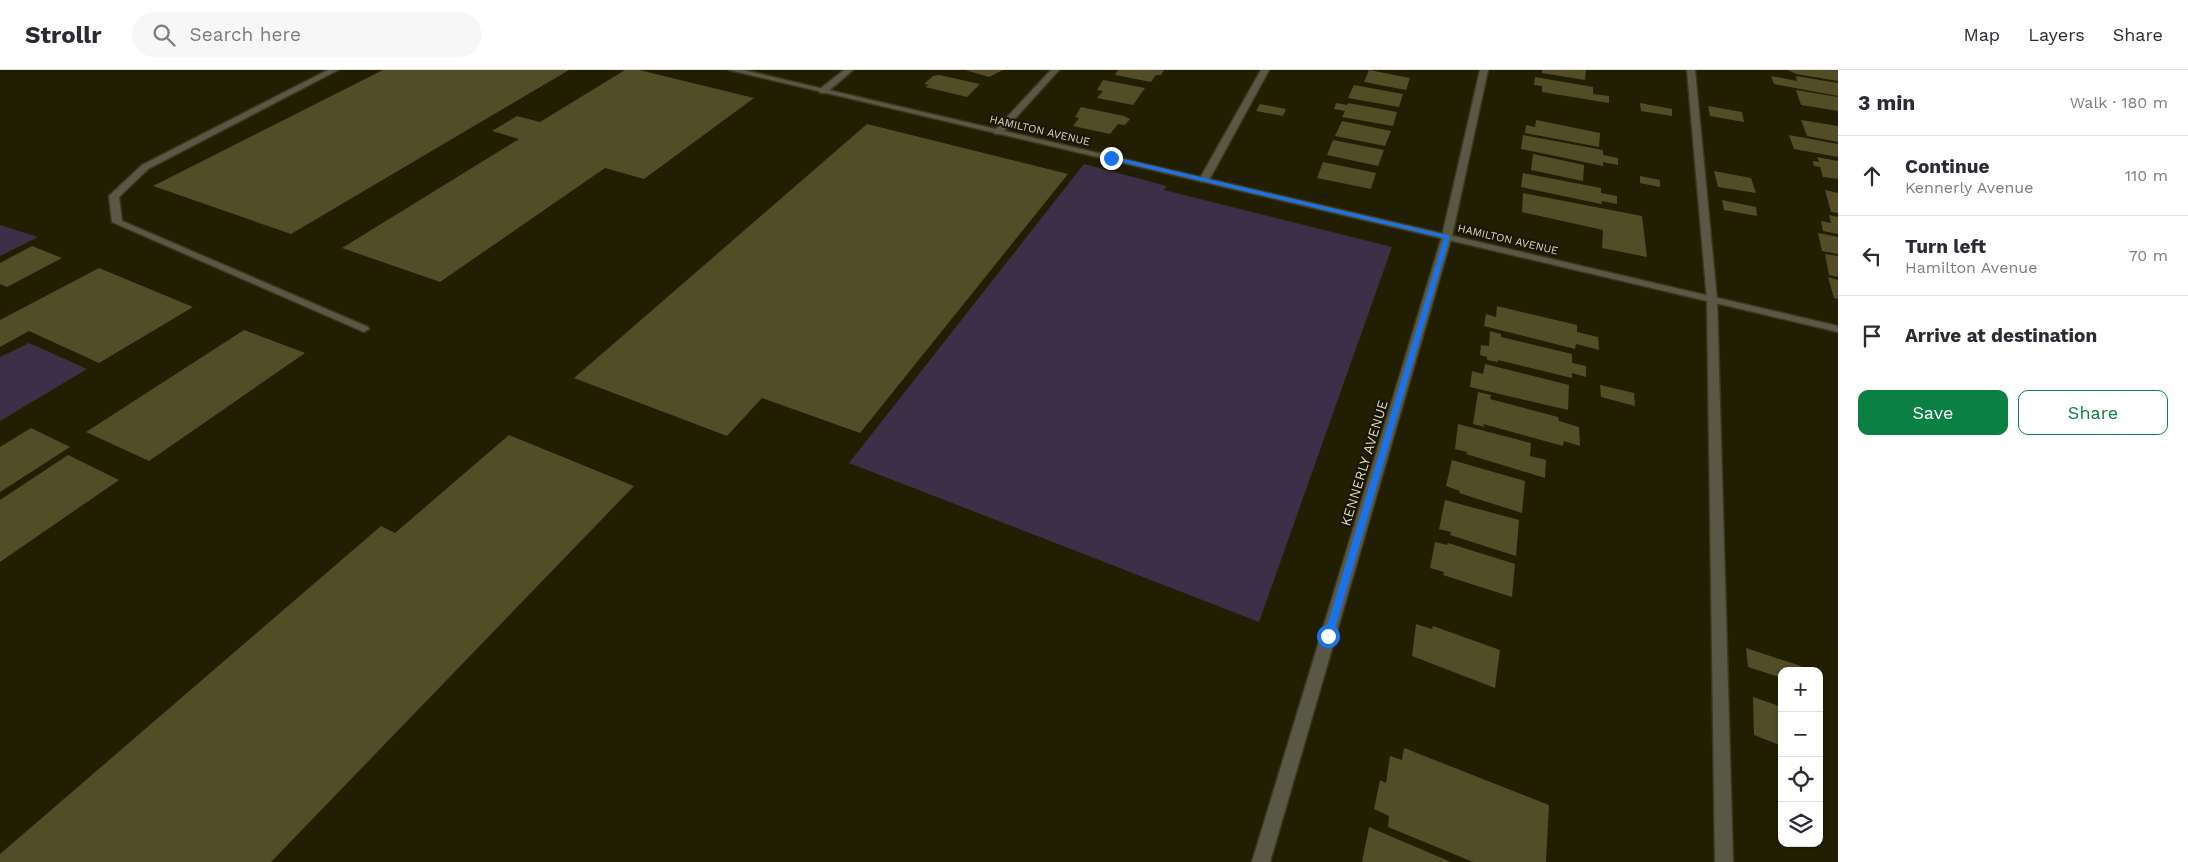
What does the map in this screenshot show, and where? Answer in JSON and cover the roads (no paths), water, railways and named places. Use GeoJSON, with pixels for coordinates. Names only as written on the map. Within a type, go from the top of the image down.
{"type":"FeatureCollection","features":[{"type":"Feature","properties":{"kind":"street"},"geometry":{"type":"LineString","coordinates":[[334,70],[144,167],[114,196],[117,222],[364,329]]}},
{"type":"Feature","properties":{"kind":"street","name":"HAMILTON AVENUE"},"geometry":{"type":"LineString","coordinates":[[733,70],[1447,236],[1838,330]]}},
{"type":"Feature","properties":{"kind":"street"},"geometry":{"type":"LineString","coordinates":[[823,91],[849,70]]}},
{"type":"Feature","properties":{"kind":"street"},"geometry":{"type":"LineString","coordinates":[[998,132],[1055,70]]}},
{"type":"Feature","properties":{"kind":"street"},"geometry":{"type":"LineString","coordinates":[[1204,180],[1265,70]]}},
{"type":"Feature","properties":{"kind":"street","name":"KENNERLY AVENUE"},"geometry":{"type":"LineString","coordinates":[[1261,862],[1447,236],[1484,70]]}},
{"type":"Feature","properties":{"kind":"street"},"geometry":{"type":"LineString","coordinates":[[1691,70],[1712,300],[1724,862]]}}]}
